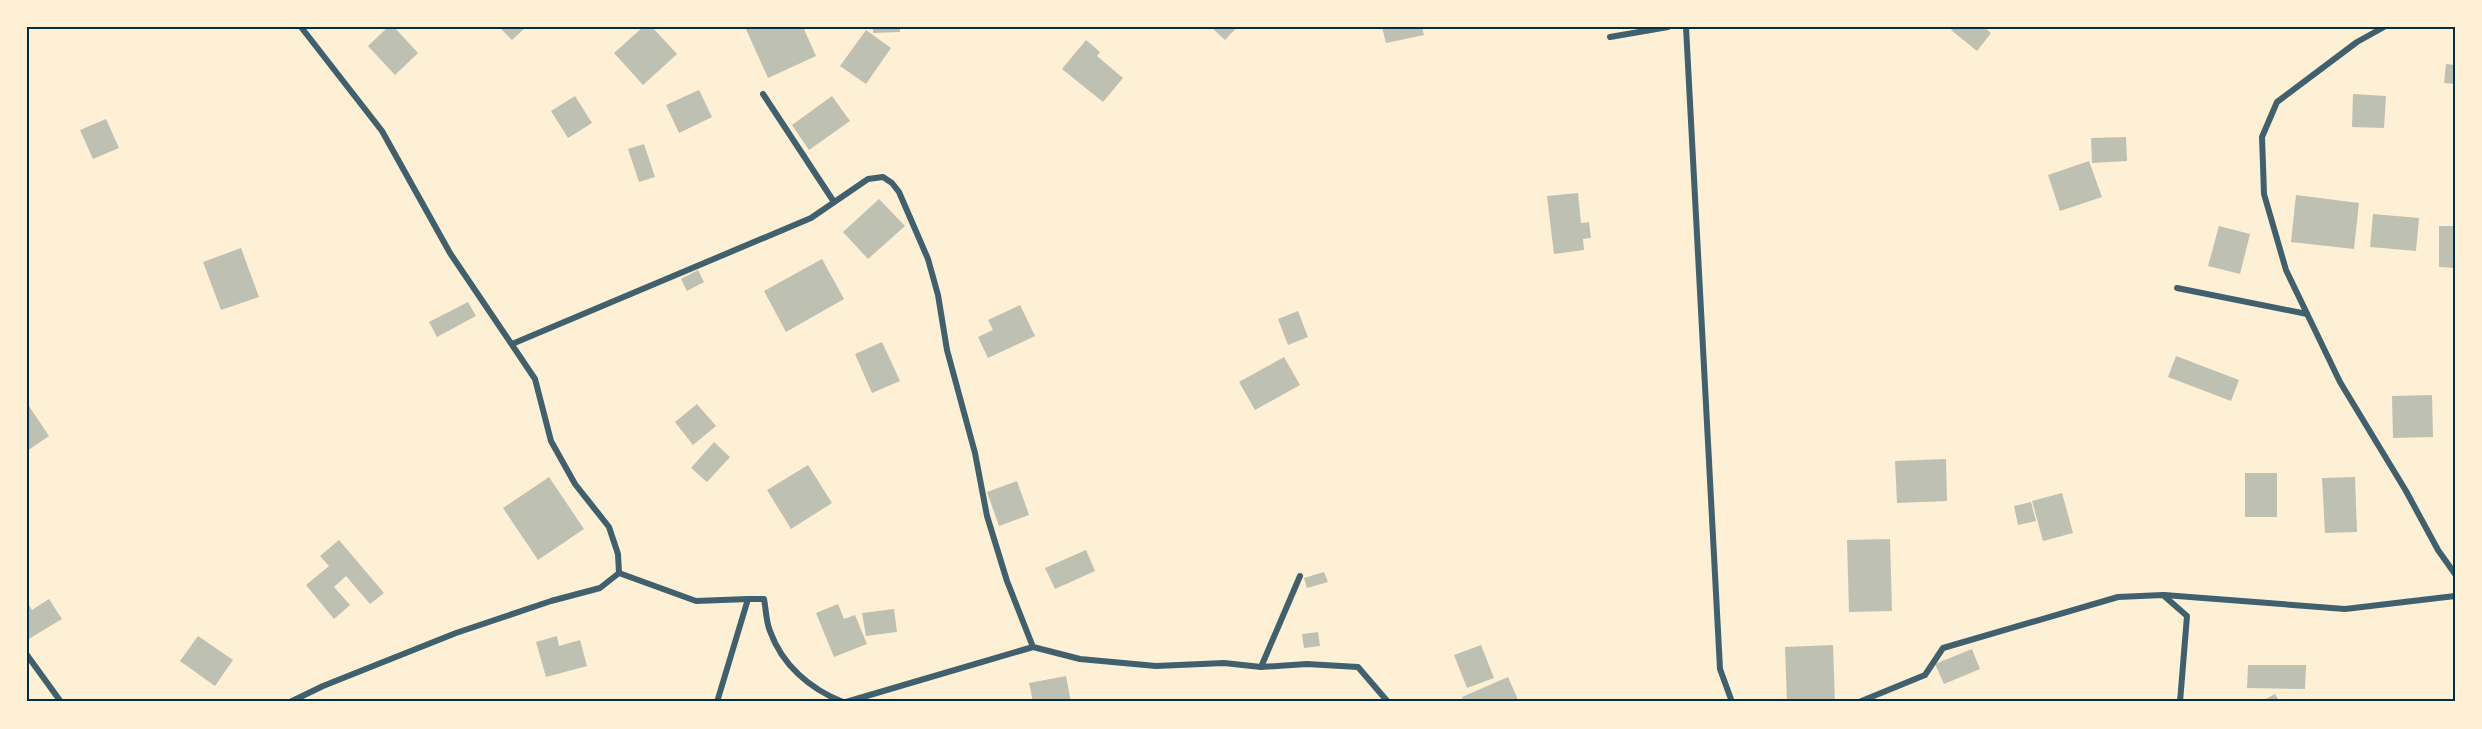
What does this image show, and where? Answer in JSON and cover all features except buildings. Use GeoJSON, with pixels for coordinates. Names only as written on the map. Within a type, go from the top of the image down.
{"type":"FeatureCollection","features":[{"type":"Feature","properties":{"kind":"street"},"geometry":{"type":"LineString","coordinates":[[301,27],[382,131],[450,253],[535,379],[551,441],[575,484],[609,527],[618,554],[619,573]]}},
{"type":"Feature","properties":{"kind":"street"},"geometry":{"type":"LineString","coordinates":[[1610,37],[1668,27]]}},
{"type":"Feature","properties":{"kind":"street"},"geometry":{"type":"LineString","coordinates":[[1686,27],[1720,669],[1732,702]]}},
{"type":"Feature","properties":{"kind":"street"},"geometry":{"type":"LineString","coordinates":[[2384,27],[2357,42],[2277,102],[2262,137],[2264,194],[2286,270],[2340,382],[2406,491],[2438,550],[2455,574]]}},
{"type":"Feature","properties":{"kind":"street"},"geometry":{"type":"LineString","coordinates":[[762,94],[834,202]]}},
{"type":"Feature","properties":{"kind":"street"},"geometry":{"type":"LineString","coordinates":[[512,344],[811,218],[868,179],[883,177],[899,192],[928,260],[938,295],[947,350],[975,453],[987,516],[1007,581],[1034,647]]}},
{"type":"Feature","properties":{"kind":"street"},"geometry":{"type":"LineString","coordinates":[[2177,288],[2307,314]]}},
{"type":"Feature","properties":{"kind":"street"},"geometry":{"type":"LineString","coordinates":[[619,573],[696,601],[764,598],[770,631],[789,665],[802,679],[824,694],[844,702],[867,698],[1034,647],[1080,658],[1156,666],[1224,663],[1261,667],[1307,664],[1358,667],[1388,702]]}},
{"type":"Feature","properties":{"kind":"street"},"geometry":{"type":"LineString","coordinates":[[290,702],[323,686],[456,633],[600,588],[619,573]]}},
{"type":"Feature","properties":{"kind":"street"},"geometry":{"type":"LineString","coordinates":[[1261,667],[1300,576]]}},
{"type":"Feature","properties":{"kind":"street"},"geometry":{"type":"LineString","coordinates":[[2163,595],[2187,616],[2180,702]]}},
{"type":"Feature","properties":{"kind":"street"},"geometry":{"type":"LineString","coordinates":[[1859,702],[1925,675],[1943,648],[2118,597],[2163,595],[2345,609],[2455,597]]}},
{"type":"Feature","properties":{"kind":"street"},"geometry":{"type":"LineString","coordinates":[[717,702],[748,598]]}},
{"type":"Feature","properties":{"kind":"street"},"geometry":{"type":"LineString","coordinates":[[27,655],[61,702]]}}]}
